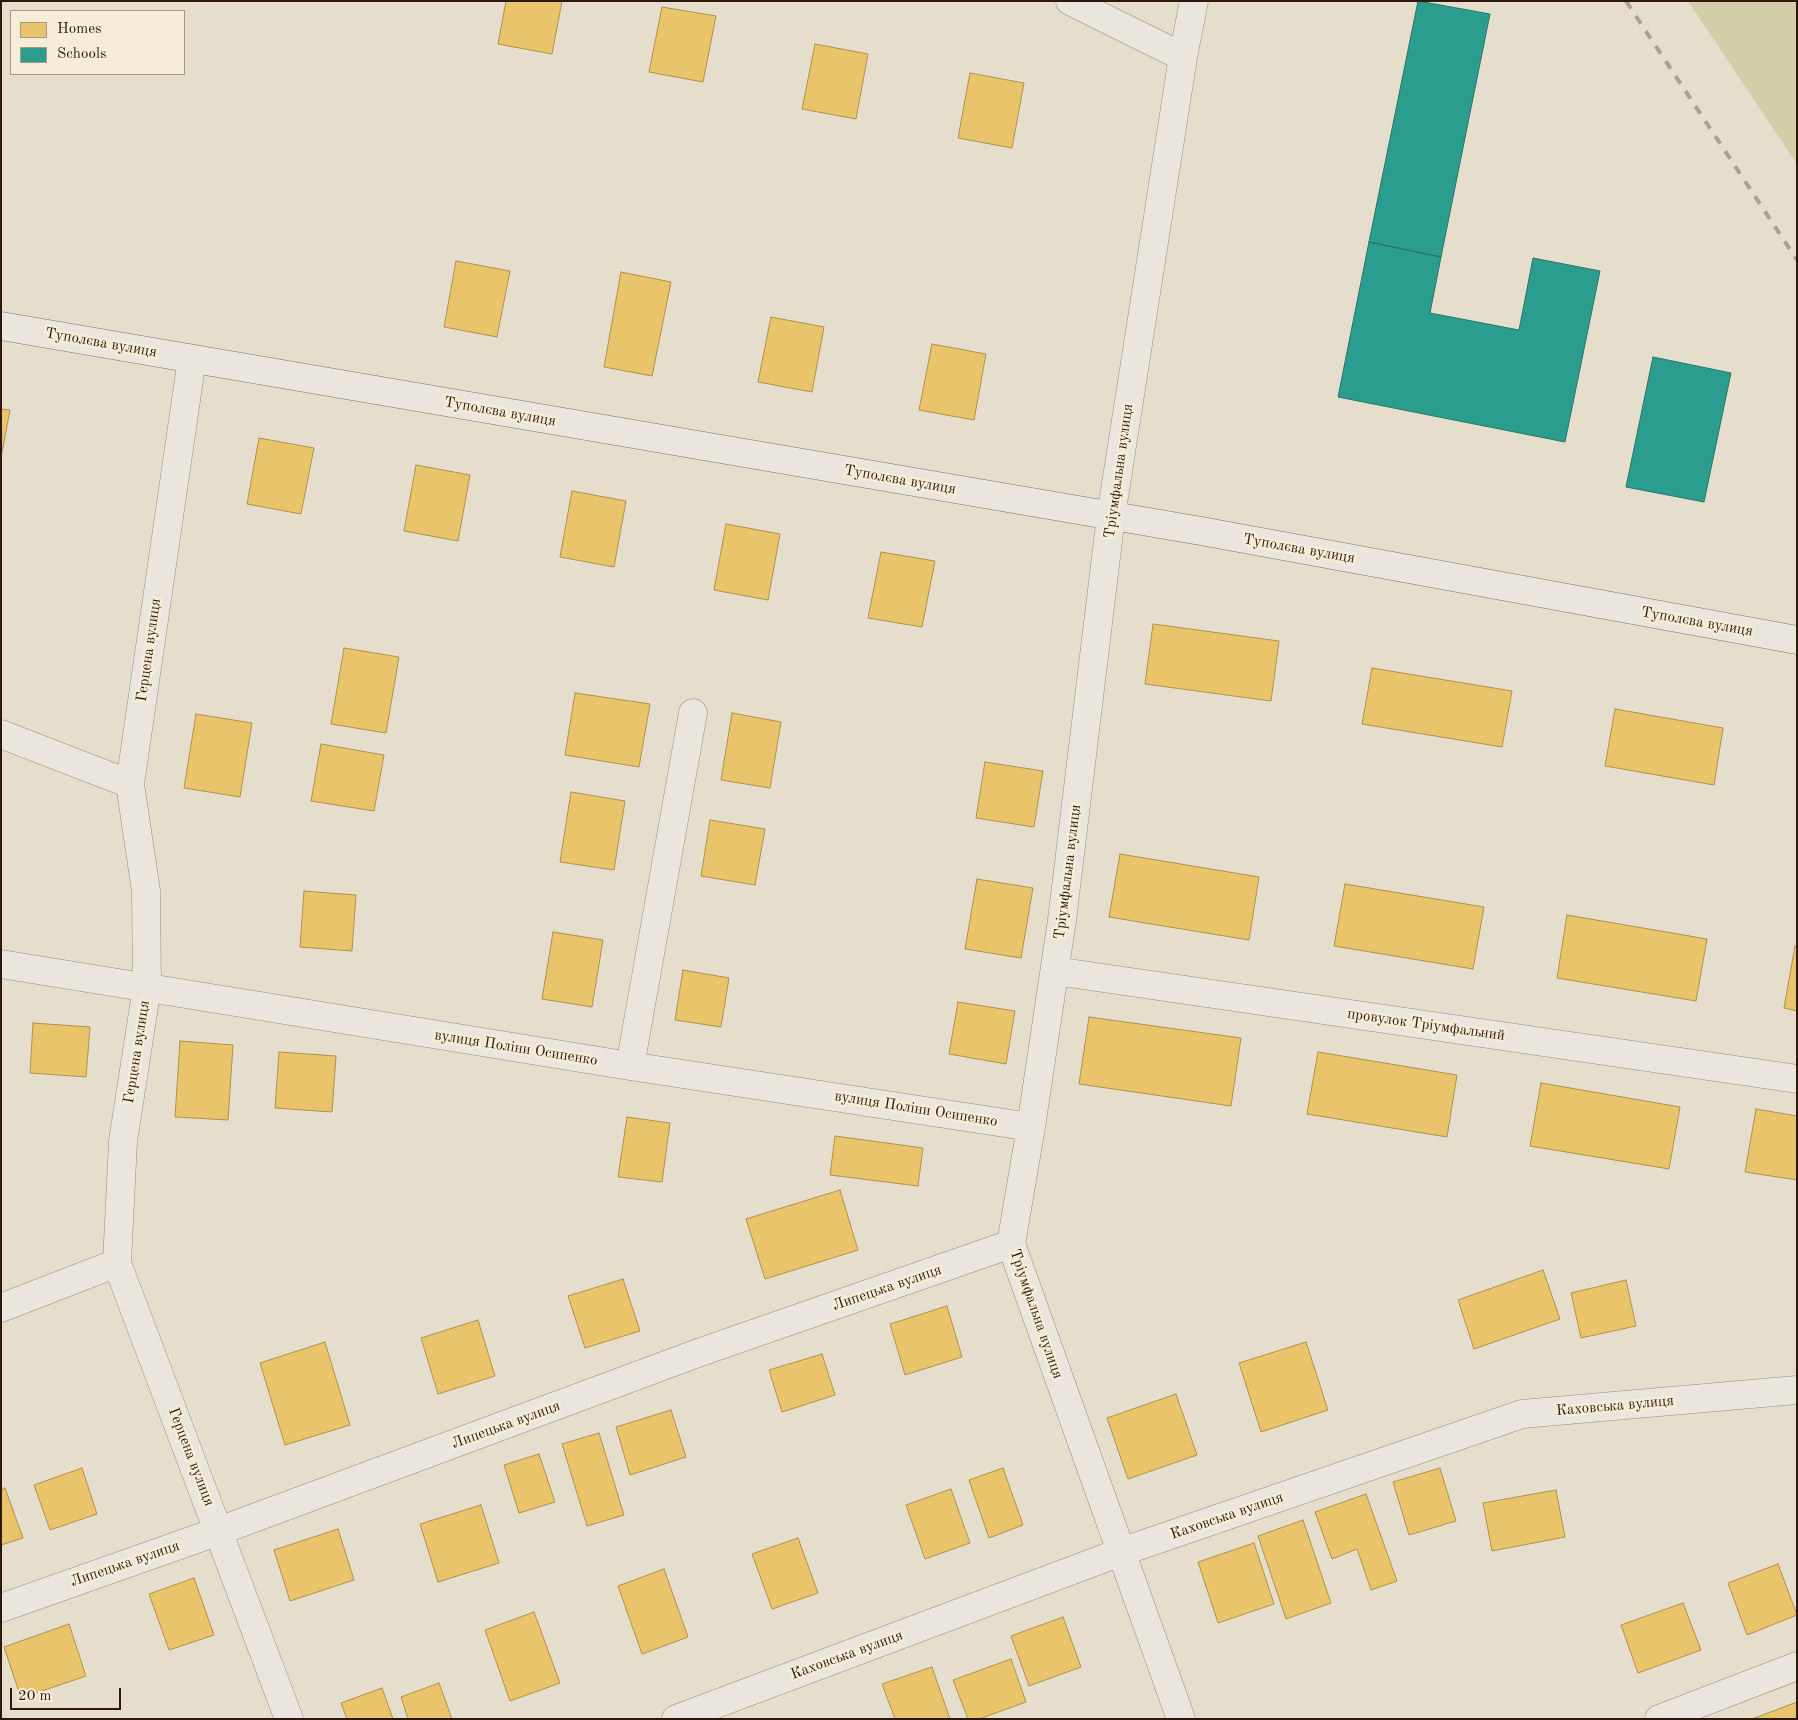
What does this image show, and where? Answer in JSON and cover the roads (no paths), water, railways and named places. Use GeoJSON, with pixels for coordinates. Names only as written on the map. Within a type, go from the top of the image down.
{"type":"FeatureCollection","features":[{"type":"Feature","properties":{"kind":"street"},"geometry":{"type":"LineString","coordinates":[[1070,1],[1183,57]]}},
{"type":"Feature","properties":{"kind":"street","name":"Тріумфальна вулиця"},"geometry":{"type":"LineString","coordinates":[[1181,1719],[1011,1244],[1055,971],[1111,516],[1183,57],[1194,1]]}},
{"type":"Feature","properties":{"kind":"street","name":"Туполєва вулиця"},"geometry":{"type":"LineString","coordinates":[[1,326],[1111,516],[1797,640]]}},
{"type":"Feature","properties":{"kind":"street","name":"Герцена вулиця"},"geometry":{"type":"LineString","coordinates":[[192,359],[130,784],[146,891],[147,987],[123,1141],[117,1263],[289,1719]]}},
{"type":"Feature","properties":{"kind":"street"},"geometry":{"type":"LineString","coordinates":[[630,1066],[693,713]]}},
{"type":"Feature","properties":{"kind":"street"},"geometry":{"type":"LineString","coordinates":[[1,734],[130,784]]}},
{"type":"Feature","properties":{"kind":"street","name":"вулиця Поліни Осипенко"},"geometry":{"type":"LineString","coordinates":[[1,964],[630,1066],[1031,1127]]}},
{"type":"Feature","properties":{"kind":"street","name":"провулок Тріумфальний"},"geometry":{"type":"LineString","coordinates":[[1055,971],[1797,1079]]}},
{"type":"Feature","properties":{"kind":"street","name":"Липецька вулиця"},"geometry":{"type":"LineString","coordinates":[[1,1608],[219,1531],[698,1353],[1011,1244]]}},
{"type":"Feature","properties":{"kind":"street"},"geometry":{"type":"LineString","coordinates":[[1,1308],[117,1263]]}},
{"type":"Feature","properties":{"kind":"street","name":"Каховська вулиця"},"geometry":{"type":"LineString","coordinates":[[676,1719],[1122,1552],[1522,1414],[1797,1390]]}},
{"type":"Feature","properties":{"kind":"street"},"geometry":{"type":"LineString","coordinates":[[1658,1719],[1797,1666]]}},
{"type":"Feature","properties":{"kind":"railway"},"geometry":{"type":"LineString","coordinates":[[1626,1],[1797,260]]}}]}
